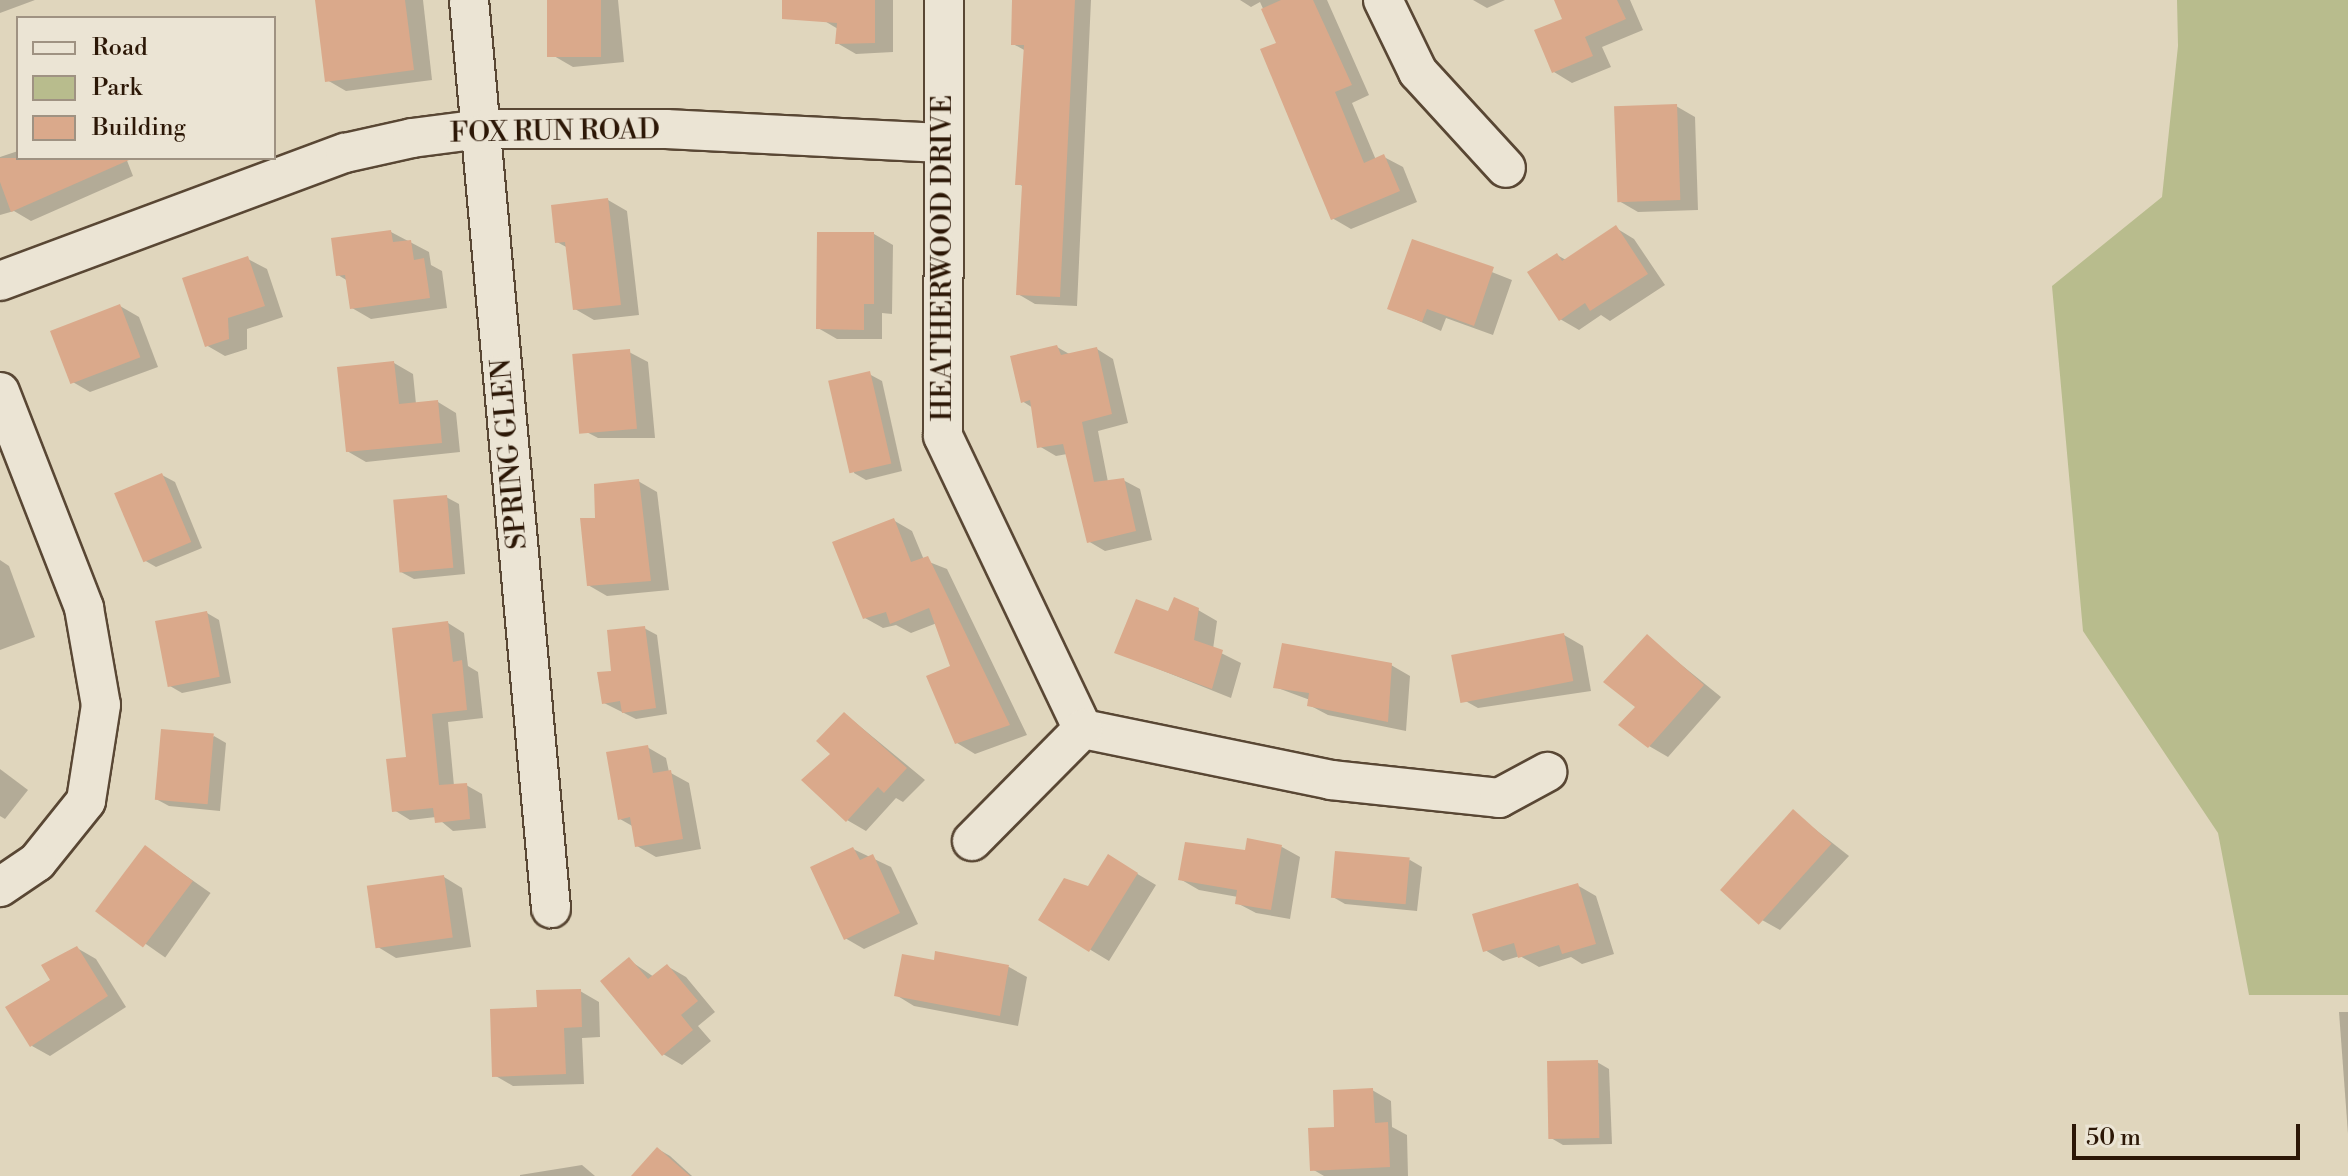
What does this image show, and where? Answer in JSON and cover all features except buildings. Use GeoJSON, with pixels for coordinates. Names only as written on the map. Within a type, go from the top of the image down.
{"type":"FeatureCollection","features":[{"type":"Feature","properties":{"kind":"street","name":"SPRING GLEN"},"geometry":{"type":"LineString","coordinates":[[469,0],[551,908]]}},
{"type":"Feature","properties":{"kind":"street","name":"HEATHERWOOD DRIVE"},"geometry":{"type":"LineString","coordinates":[[944,0],[943,436],[1083,729]]}},
{"type":"Feature","properties":{"kind":"street"},"geometry":{"type":"LineString","coordinates":[[1383,0],[1418,72],[1506,168]]}},
{"type":"Feature","properties":{"kind":"street","name":"FOX RUN ROAD"},"geometry":{"type":"LineString","coordinates":[[0,281],[345,153],[481,129],[666,129],[942,143]]}},
{"type":"Feature","properties":{"kind":"street"},"geometry":{"type":"LineString","coordinates":[[0,392],[84,608],[101,705],[86,801],[37,862],[0,887]]}},
{"type":"Feature","properties":{"kind":"street"},"geometry":{"type":"LineString","coordinates":[[972,841],[1083,729],[1331,780],[1499,798],[1547,772]]}},
{"type":"Feature","properties":{"kind":"green space"},"geometry":{"type":"Polygon","coordinates":[[[2177,0],[2348,0],[2348,995],[2249,995],[2218,833],[2083,631],[2052,286],[2162,197],[2178,46],[2177,0]]]}}]}
